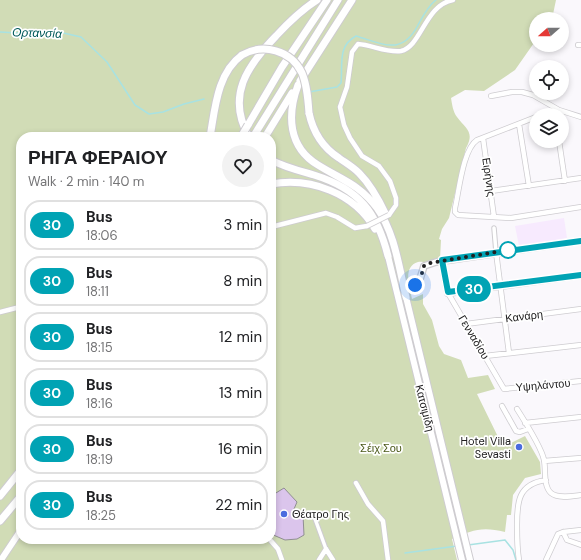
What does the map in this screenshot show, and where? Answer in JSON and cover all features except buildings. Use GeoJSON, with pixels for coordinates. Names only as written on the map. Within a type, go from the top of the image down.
{"type":"FeatureCollection","features":[{"type":"Feature","properties":{"kind":"highway"},"geometry":{"type":"LineString","coordinates":[[247,132],[243,124],[239,106],[245,76],[255,60],[285,26],[317,0]]}},
{"type":"Feature","properties":{"kind":"highway"},"geometry":{"type":"LineString","coordinates":[[244,132],[282,68],[327,0]]}},
{"type":"Feature","properties":{"kind":"highway"},"geometry":{"type":"LineString","coordinates":[[256,132],[338,0]]}},
{"type":"Feature","properties":{"kind":"highway"},"geometry":{"type":"LineString","coordinates":[[268,132],[352,0]]}},
{"type":"Feature","properties":{"kind":"highway"},"geometry":{"type":"LineString","coordinates":[[211,132],[223,78],[232,64],[242,55],[255,50],[267,49],[281,53],[290,59],[298,67],[304,80],[309,113],[316,135],[331,153],[356,170],[373,191],[388,221],[406,297]]}},
{"type":"Feature","properties":{"kind":"highway"},"geometry":{"type":"LineString","coordinates":[[298,85],[290,115],[292,131],[298,145],[313,162],[347,180],[367,196],[382,216],[394,248]]}},
{"type":"Feature","properties":{"kind":"highway"},"geometry":{"type":"LineString","coordinates":[[276,162],[335,183],[352,192],[376,220],[388,256]]}},
{"type":"Feature","properties":{"kind":"highway"},"geometry":{"type":"LineString","coordinates":[[276,183],[289,182],[313,185],[330,191],[345,199],[370,220],[388,256]]}},
{"type":"Feature","properties":{"kind":"highway"},"geometry":{"type":"LineString","coordinates":[[0,496],[16,476]]}},
{"type":"Feature","properties":{"kind":"highway"},"geometry":{"type":"LineString","coordinates":[[0,521],[16,502]]}},
{"type":"Feature","properties":{"kind":"main road","name":"Κατσιμίδη"},"geometry":{"type":"LineString","coordinates":[[388,256],[462,560]]}},
{"type":"Feature","properties":{"kind":"main road","name":"Κατσιμίδη"},"geometry":{"type":"LineString","coordinates":[[406,297],[470,560]]}},
{"type":"Feature","properties":{"kind":"main road"},"geometry":{"type":"LineString","coordinates":[[1,560],[16,538]]}},
{"type":"Feature","properties":{"kind":"street"},"geometry":{"type":"LineString","coordinates":[[276,226],[326,213],[337,217],[355,228],[367,226],[389,215],[396,205],[396,198],[390,181],[379,166],[362,156],[350,138],[344,125],[340,108],[346,87],[352,52],[358,44],[395,51],[403,50],[409,47],[436,8],[447,1],[453,0]]}},
{"type":"Feature","properties":{"kind":"street"},"geometry":{"type":"LineString","coordinates":[[491,96],[512,92],[522,92],[533,95],[559,110],[581,117]]}},
{"type":"Feature","properties":{"kind":"street"},"geometry":{"type":"LineString","coordinates":[[529,120],[483,138],[472,144],[468,150],[455,208],[456,214],[514,218],[581,207]]}},
{"type":"Feature","properties":{"kind":"street"},"geometry":{"type":"LineString","coordinates":[[519,124],[529,186]]}},
{"type":"Feature","properties":{"kind":"street","name":"Ειρήνης"},"geometry":{"type":"LineString","coordinates":[[483,138],[494,217]]}},
{"type":"Feature","properties":{"kind":"street"},"geometry":{"type":"LineString","coordinates":[[560,148],[564,181]]}},
{"type":"Feature","properties":{"kind":"street"},"geometry":{"type":"LineString","coordinates":[[491,191],[581,178]]}},
{"type":"Feature","properties":{"kind":"street"},"geometry":{"type":"LineString","coordinates":[[494,228],[510,353]]}},
{"type":"Feature","properties":{"kind":"street"},"geometry":{"type":"LineString","coordinates":[[415,285],[420,280],[424,266],[442,260],[581,241]]}},
{"type":"Feature","properties":{"kind":"street","name":"Γενναδίου"},"geometry":{"type":"LineString","coordinates":[[442,260],[448,292],[504,388]]}},
{"type":"Feature","properties":{"kind":"street"},"geometry":{"type":"LineString","coordinates":[[448,292],[581,275]]}},
{"type":"Feature","properties":{"kind":"street"},"geometry":{"type":"LineString","coordinates":[[0,312],[16,308]]}},
{"type":"Feature","properties":{"kind":"street","name":"Κανάρη"},"geometry":{"type":"LineString","coordinates":[[466,324],[581,309]]}},
{"type":"Feature","properties":{"kind":"street"},"geometry":{"type":"LineString","coordinates":[[485,356],[581,345]]}},
{"type":"Feature","properties":{"kind":"street","name":"Υψηλάντου"},"geometry":{"type":"LineString","coordinates":[[504,388],[581,381]]}},
{"type":"Feature","properties":{"kind":"street"},"geometry":{"type":"LineString","coordinates":[[502,406],[516,431],[520,432],[528,429]]}},
{"type":"Feature","properties":{"kind":"street"},"geometry":{"type":"LineString","coordinates":[[517,408],[544,461],[548,490],[554,495],[581,495]]}},
{"type":"Feature","properties":{"kind":"street"},"geometry":{"type":"LineString","coordinates":[[525,422],[581,417]]}},
{"type":"Feature","properties":{"kind":"street"},"geometry":{"type":"LineString","coordinates":[[544,461],[581,458]]}},
{"type":"Feature","properties":{"kind":"street"},"geometry":{"type":"LineString","coordinates":[[519,560],[517,540],[518,501],[527,488],[546,480]]}},
{"type":"Feature","properties":{"kind":"street"},"geometry":{"type":"LineString","coordinates":[[356,483],[368,504],[383,521],[388,560]]}},
{"type":"Feature","properties":{"kind":"street"},"geometry":{"type":"LineString","coordinates":[[314,516],[326,549],[333,560]]}},
{"type":"Feature","properties":{"kind":"street"},"geometry":{"type":"LineString","coordinates":[[546,560],[556,537],[561,533],[581,530]]}},
{"type":"Feature","properties":{"kind":"street"},"geometry":{"type":"LineString","coordinates":[[561,533],[567,540],[581,545]]}},
{"type":"Feature","properties":{"kind":"street"},"geometry":{"type":"LineString","coordinates":[[274,544],[278,549],[282,560]]}},
{"type":"Feature","properties":{"kind":"street"},"geometry":{"type":"LineString","coordinates":[[319,560],[326,549]]}},
{"type":"Feature","properties":{"kind":"shaded area"},"geometry":{"type":"Polygon","coordinates":[[[564,218],[567,238],[519,246],[515,226],[564,218]]]}},
{"type":"Feature","properties":{"kind":"green space","name":"Σέιχ Σου"},"geometry":{"type":"Polygon","coordinates":[[[0,0],[556,0],[553,12],[529,12],[529,50],[515,70],[484,91],[465,90],[451,98],[457,117],[468,131],[470,138],[469,143],[466,148],[449,218],[442,229],[439,239],[441,240],[440,259],[427,262],[418,262],[410,268],[408,278],[412,299],[423,294],[423,304],[432,320],[439,346],[444,354],[461,360],[468,378],[488,375],[495,389],[477,394],[503,447],[525,436],[540,462],[541,474],[525,478],[513,495],[511,515],[507,515],[505,532],[483,529],[465,533],[452,539],[457,560],[0,560],[0,0]]]}},
{"type":"Feature","properties":{"kind":"waterway","name":"Ορτανσία"},"geometry":{"type":"LineString","coordinates":[[309,92],[337,87],[341,83],[343,51],[350,40],[356,36],[391,45],[405,41],[412,35],[426,11],[436,0]]}},
{"type":"Feature","properties":{"kind":"waterway","name":"Ορτανσία"},"geometry":{"type":"LineString","coordinates":[[0,32],[59,32],[81,37],[107,62],[135,105],[149,114],[163,112],[184,104],[204,99]]}},
{"type":"Feature","properties":{"kind":"waterway"},"geometry":{"type":"LineString","coordinates":[[468,545],[505,540],[513,550],[516,560]]}},
{"type":"Feature","properties":{"kind":"waterway"},"geometry":{"type":"LineString","coordinates":[[405,553],[457,546]]}},
{"type":"Feature","properties":{"kind":"bus line","name":"30"},"geometry":{"type":"LineString","coordinates":[[581,241],[442,260],[446,289],[448,292],[581,275]]}},
{"type":"Feature","properties":{"kind":"place","name":"Hotel Villa Sevasti"},"geometry":{"type":"Point","coordinates":[519,447]}},
{"type":"Feature","properties":{"kind":"place","name":"Θέατρο Γης"},"geometry":{"type":"Point","coordinates":[284,514]}},
{"type":"Feature","properties":{"kind":"route"},"geometry":{"type":"LineString","coordinates":[[415,285],[420,280],[424,266],[430,263],[508,250]]}}]}
